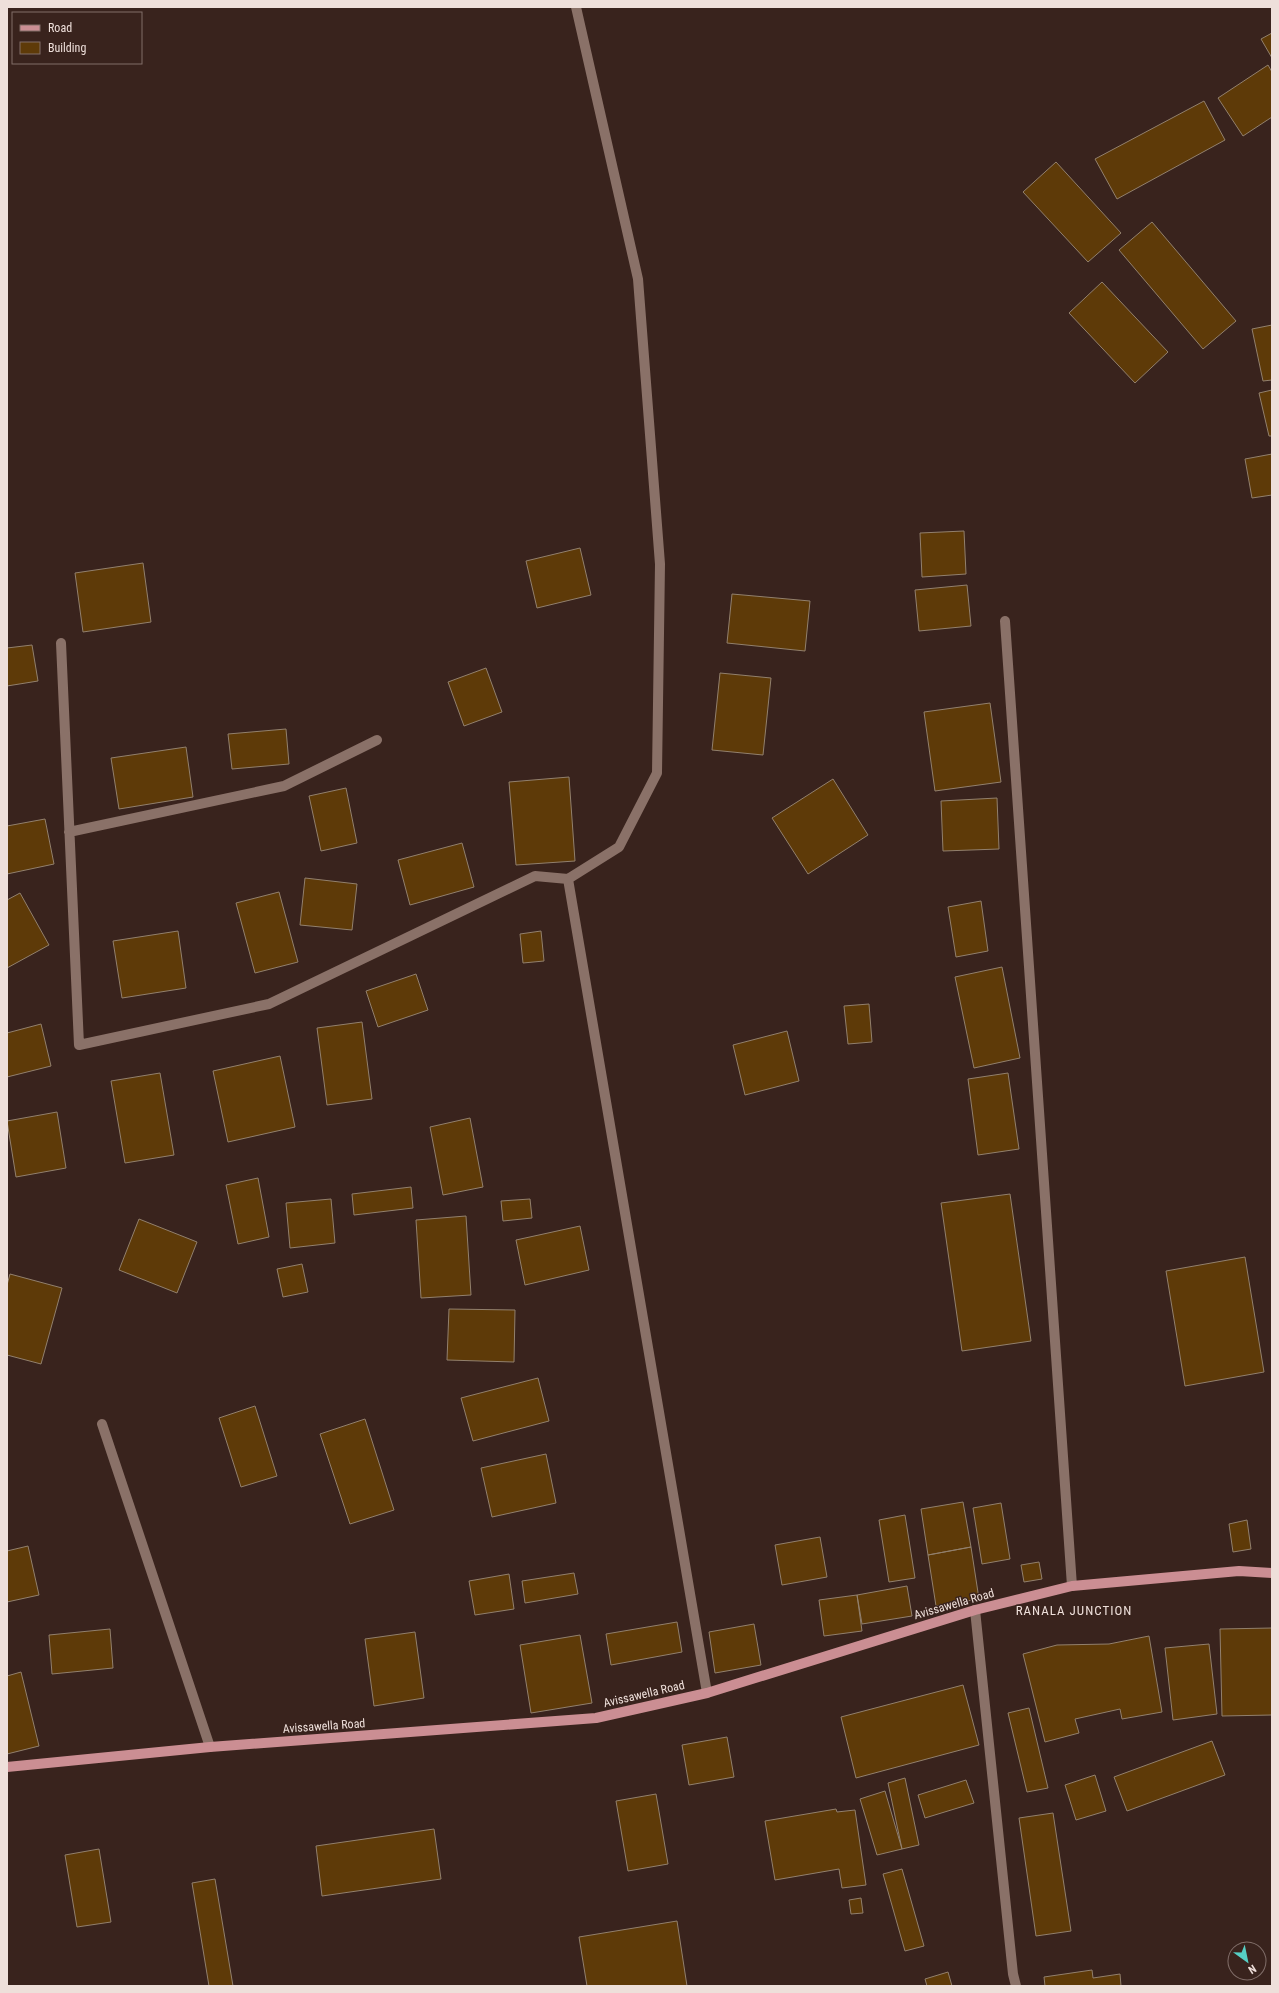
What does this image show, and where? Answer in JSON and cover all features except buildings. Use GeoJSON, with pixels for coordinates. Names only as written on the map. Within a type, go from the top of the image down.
{"type":"FeatureCollection","features":[{"type":"Feature","properties":{"kind":"main road","name":"Avissawella Road"},"geometry":{"type":"LineString","coordinates":[[7,1767],[210,1747],[596,1718],[707,1693],[975,1610],[1072,1586],[1239,1571],[1272,1573]]}},
{"type":"Feature","properties":{"kind":"street"},"geometry":{"type":"LineString","coordinates":[[61,643],[79,1045],[269,1004],[536,876],[568,879],[619,847],[657,773],[660,572],[638,279],[576,7]]}},
{"type":"Feature","properties":{"kind":"street"},"geometry":{"type":"LineString","coordinates":[[1005,621],[1072,1586]]}},
{"type":"Feature","properties":{"kind":"street"},"geometry":{"type":"LineString","coordinates":[[69,832],[284,786],[377,740]]}},
{"type":"Feature","properties":{"kind":"street"},"geometry":{"type":"LineString","coordinates":[[568,879],[707,1693]]}},
{"type":"Feature","properties":{"kind":"street"},"geometry":{"type":"LineString","coordinates":[[102,1424],[210,1747]]}},
{"type":"Feature","properties":{"kind":"street"},"geometry":{"type":"LineString","coordinates":[[975,1610],[1012,1966],[1016,1986]]}},
{"type":"Feature","properties":{"kind":"district","name":"RANALA JUNCTION"},"geometry":{"type":"Point","coordinates":[1074,1610]}}]}
